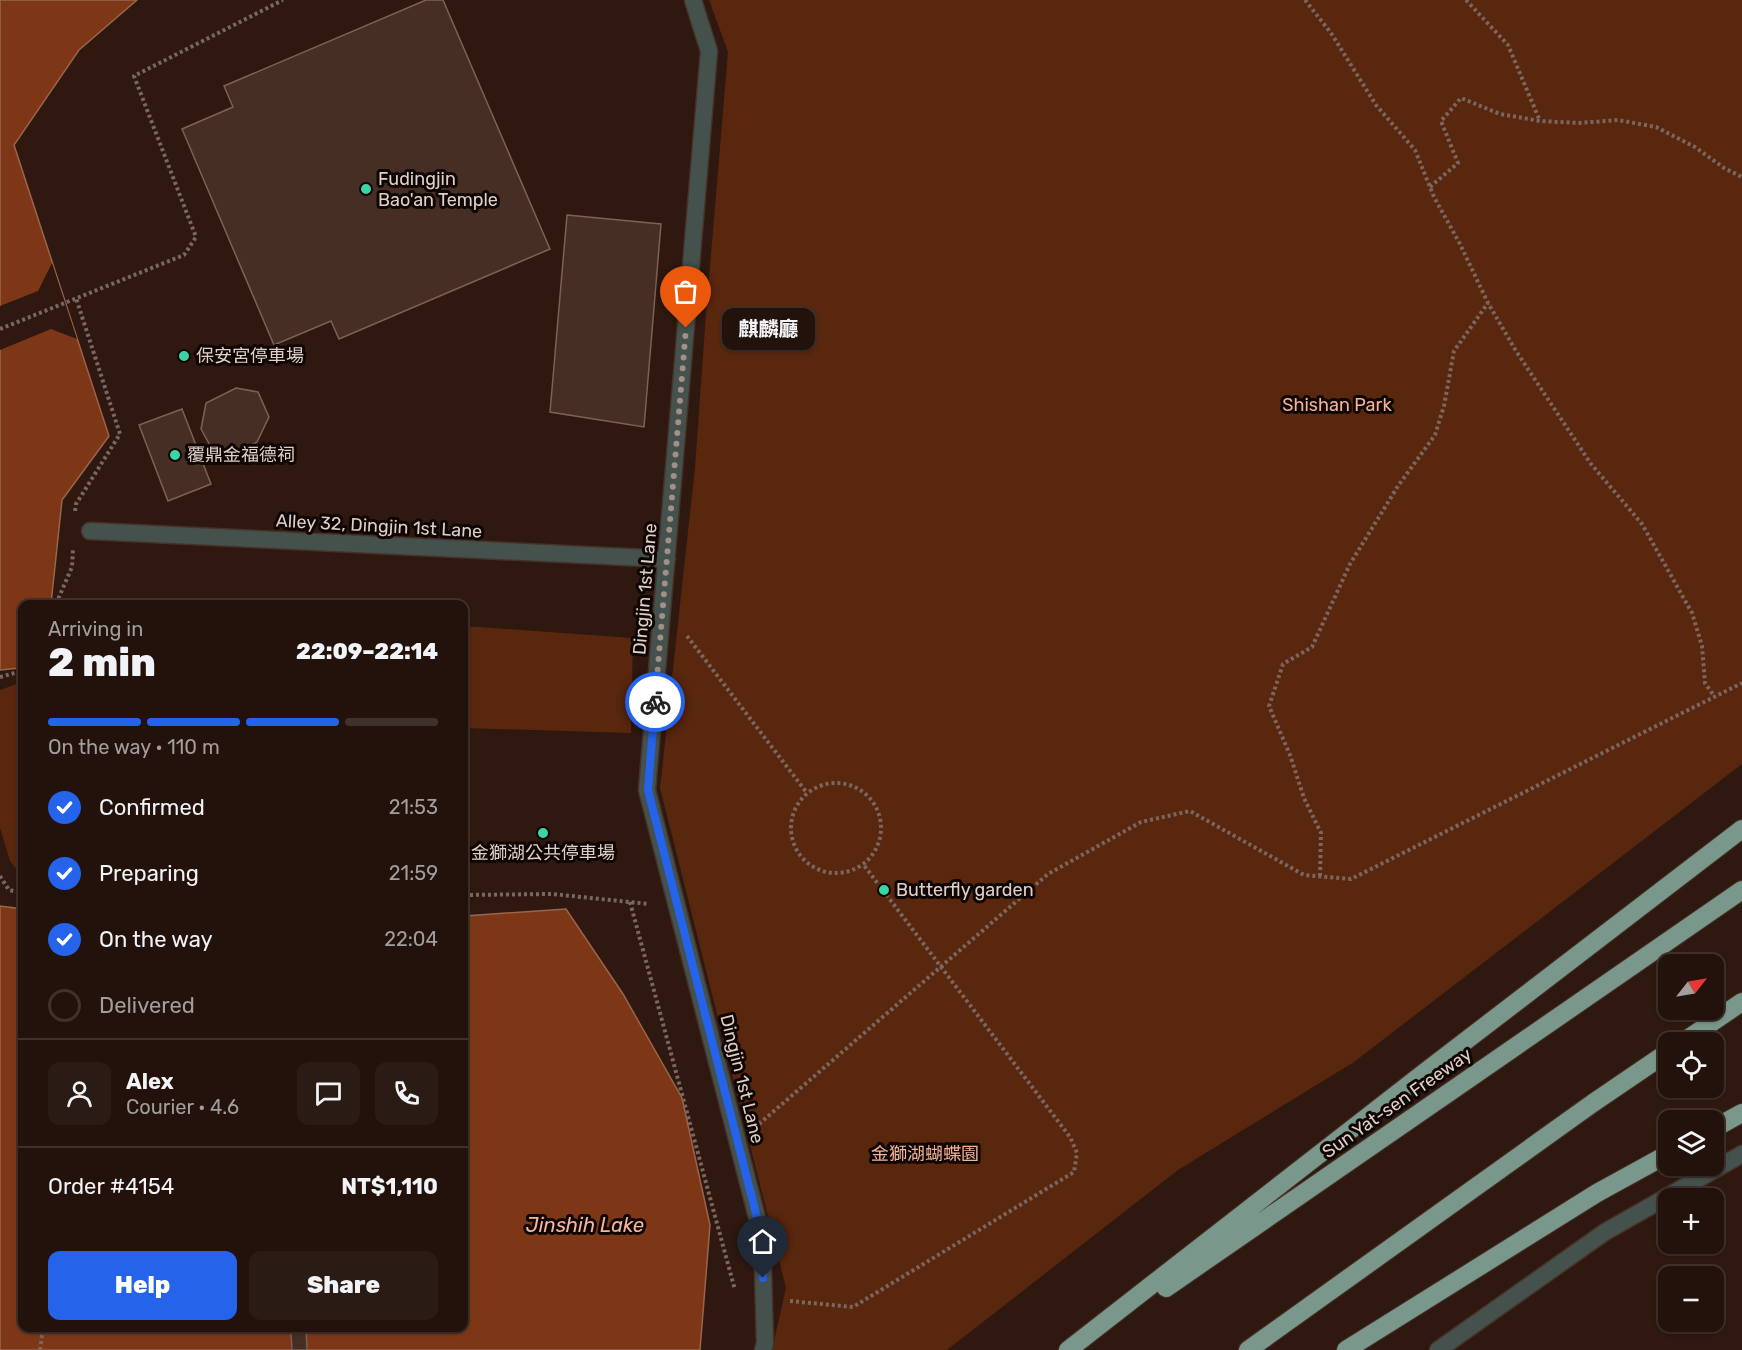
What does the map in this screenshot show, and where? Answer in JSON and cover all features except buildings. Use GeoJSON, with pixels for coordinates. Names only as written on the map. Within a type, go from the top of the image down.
{"type":"FeatureCollection","features":[{"type":"Feature","properties":{"kind":"highway"},"geometry":{"type":"LineString","coordinates":[[1068,1350],[1742,829]]}},
{"type":"Feature","properties":{"kind":"highway","name":"Sun Yat-sen Freeway"},"geometry":{"type":"LineString","coordinates":[[1077,1350],[1742,890]]}},
{"type":"Feature","properties":{"kind":"highway"},"geometry":{"type":"LineString","coordinates":[[1698,1032],[1742,1002]]}},
{"type":"Feature","properties":{"kind":"highway"},"geometry":{"type":"LineString","coordinates":[[1248,1350],[1658,1060]]}},
{"type":"Feature","properties":{"kind":"highway"},"geometry":{"type":"LineString","coordinates":[[1724,1123],[1742,1113]]}},
{"type":"Feature","properties":{"kind":"highway"},"geometry":{"type":"LineString","coordinates":[[1346,1350],[1597,1193],[1658,1159]]}},
{"type":"Feature","properties":{"kind":"lane","name":"Dingjin 1st Lane"},"geometry":{"type":"LineString","coordinates":[[693,0],[709,51],[648,790],[762,1237],[765,1343],[763,1350]]}},
{"type":"Feature","properties":{"kind":"lane","name":"Alley 32, Dingjin 1st Lane"},"geometry":{"type":"LineString","coordinates":[[90,531],[667,559]]}},
{"type":"Feature","properties":{"kind":"lane"},"geometry":{"type":"LineString","coordinates":[[1438,1350],[1605,1232],[1742,1154]]}},
{"type":"Feature","properties":{"kind":"path"},"geometry":{"type":"LineString","coordinates":[[0,329],[184,255],[196,237],[134,76],[283,0]]}},
{"type":"Feature","properties":{"kind":"path"},"geometry":{"type":"LineString","coordinates":[[1305,0],[1331,33],[1376,105],[1414,150],[1488,303],[1516,351],[1591,464],[1642,524],[1692,613],[1702,646],[1705,683],[1714,696]]}},
{"type":"Feature","properties":{"kind":"path"},"geometry":{"type":"LineString","coordinates":[[1466,0],[1508,45],[1540,122]]}},
{"type":"Feature","properties":{"kind":"path"},"geometry":{"type":"LineString","coordinates":[[1430,187],[1458,163],[1441,121],[1461,98],[1500,114],[1540,122],[1579,123],[1618,120],[1656,127],[1695,147],[1724,168],[1742,177]]}},
{"type":"Feature","properties":{"kind":"path"},"geometry":{"type":"LineString","coordinates":[[75,514],[76,504],[120,434],[76,298]]}},
{"type":"Feature","properties":{"kind":"path"},"geometry":{"type":"LineString","coordinates":[[1320,876],[1321,833],[1304,798],[1290,755],[1269,706],[1283,664],[1312,648],[1350,564],[1398,486],[1435,435],[1444,406],[1454,351],[1488,303]]}},
{"type":"Feature","properties":{"kind":"path"},"geometry":{"type":"LineString","coordinates":[[58,600],[72,567],[73,546]]}},
{"type":"Feature","properties":{"kind":"path"},"geometry":{"type":"LineString","coordinates":[[663,605],[807,793]]}},
{"type":"Feature","properties":{"kind":"path"},"geometry":{"type":"LineString","coordinates":[[0,677],[18,672]]}},
{"type":"Feature","properties":{"kind":"path"},"geometry":{"type":"LineString","coordinates":[[738,1142],[1048,874],[1141,822],[1190,811],[1304,875],[1351,879],[1742,683]]}},
{"type":"Feature","properties":{"kind":"path"},"geometry":{"type":"LineString","coordinates":[[826,783],[841,783],[855,787],[867,795],[880,817],[881,830],[879,842],[873,854],[863,864],[850,871],[836,873],[821,871],[799,854],[793,842],[791,822],[798,804],[807,793],[826,783]]}},
{"type":"Feature","properties":{"kind":"path"},"geometry":{"type":"LineString","coordinates":[[764,1299],[853,1306],[1074,1172],[1077,1153],[1070,1137],[863,864]]}},
{"type":"Feature","properties":{"kind":"path"},"geometry":{"type":"LineString","coordinates":[[0,876],[9,890],[18,892]]}},
{"type":"Feature","properties":{"kind":"path"},"geometry":{"type":"LineString","coordinates":[[468,895],[552,894],[677,905]]}},
{"type":"Feature","properties":{"kind":"path"},"geometry":{"type":"LineString","coordinates":[[630,902],[738,1300]]}},
{"type":"Feature","properties":{"kind":"path"},"geometry":{"type":"LineString","coordinates":[[40,1350],[42,1332]]}},
{"type":"Feature","properties":{"kind":"green space","name":"Shishan Park"},"geometry":{"type":"Polygon","coordinates":[[[709,0],[1742,0],[1742,764],[1354,1062],[1178,1170],[947,1350],[772,1350],[786,1288],[660,788],[695,467],[728,52],[709,0]]]}},
{"type":"Feature","properties":{"kind":"green space"},"geometry":{"type":"Polygon","coordinates":[[[468,626],[633,638],[631,733],[468,728],[468,626]]]}},
{"type":"Feature","properties":{"kind":"green space"},"geometry":{"type":"Polygon","coordinates":[[[18,683],[18,871],[10,861],[0,828],[0,690],[18,683]]]}},
{"type":"Feature","properties":{"kind":"water"},"geometry":{"type":"Polygon","coordinates":[[[0,0],[137,0],[79,50],[14,145],[109,436],[62,500],[51,600],[18,600],[18,668],[0,670],[0,0]]]}},
{"type":"Feature","properties":{"kind":"water","name":"Jinshih Lake"},"geometry":{"type":"Polygon","coordinates":[[[0,906],[18,908],[18,1332],[468,1332],[468,916],[566,909],[623,994],[682,1098],[710,1225],[700,1350],[0,1350],[0,906]]]}},
{"type":"Feature","properties":{"kind":"pier"},"geometry":{"type":"Polygon","coordinates":[[[52,263],[77,339],[51,329],[0,350],[0,306],[38,291],[52,263]]]}},
{"type":"Feature","properties":{"kind":"way so far"},"geometry":{"type":"LineString","coordinates":[[655,702],[686,328]]}},
{"type":"Feature","properties":{"kind":"place","name":"Fudingjin Bao'an Temple"},"geometry":{"type":"Point","coordinates":[366,189]}},
{"type":"Feature","properties":{"kind":"place","name":"麒麟廳"},"geometry":{"type":"Point","coordinates":[686,328]}},
{"type":"Feature","properties":{"kind":"place","name":"保安宮停車場"},"geometry":{"type":"Point","coordinates":[184,356]}},
{"type":"Feature","properties":{"kind":"place","name":"覆鼎金福德祠"},"geometry":{"type":"Point","coordinates":[175,455]}},
{"type":"Feature","properties":{"kind":"place","name":"金獅湖公共停車場"},"geometry":{"type":"Point","coordinates":[543,833]}},
{"type":"Feature","properties":{"kind":"place","name":"Butterfly garden"},"geometry":{"type":"Point","coordinates":[884,890]}},
{"type":"Feature","properties":{"kind":"route"},"geometry":{"type":"LineString","coordinates":[[655,702],[648,790],[762,1237],[763,1278]]}},
{"type":"Feature","properties":{"kind":"park label","name":"金獅湖蝴蝶園"},"geometry":{"type":"Point","coordinates":[925,1154]}}]}
